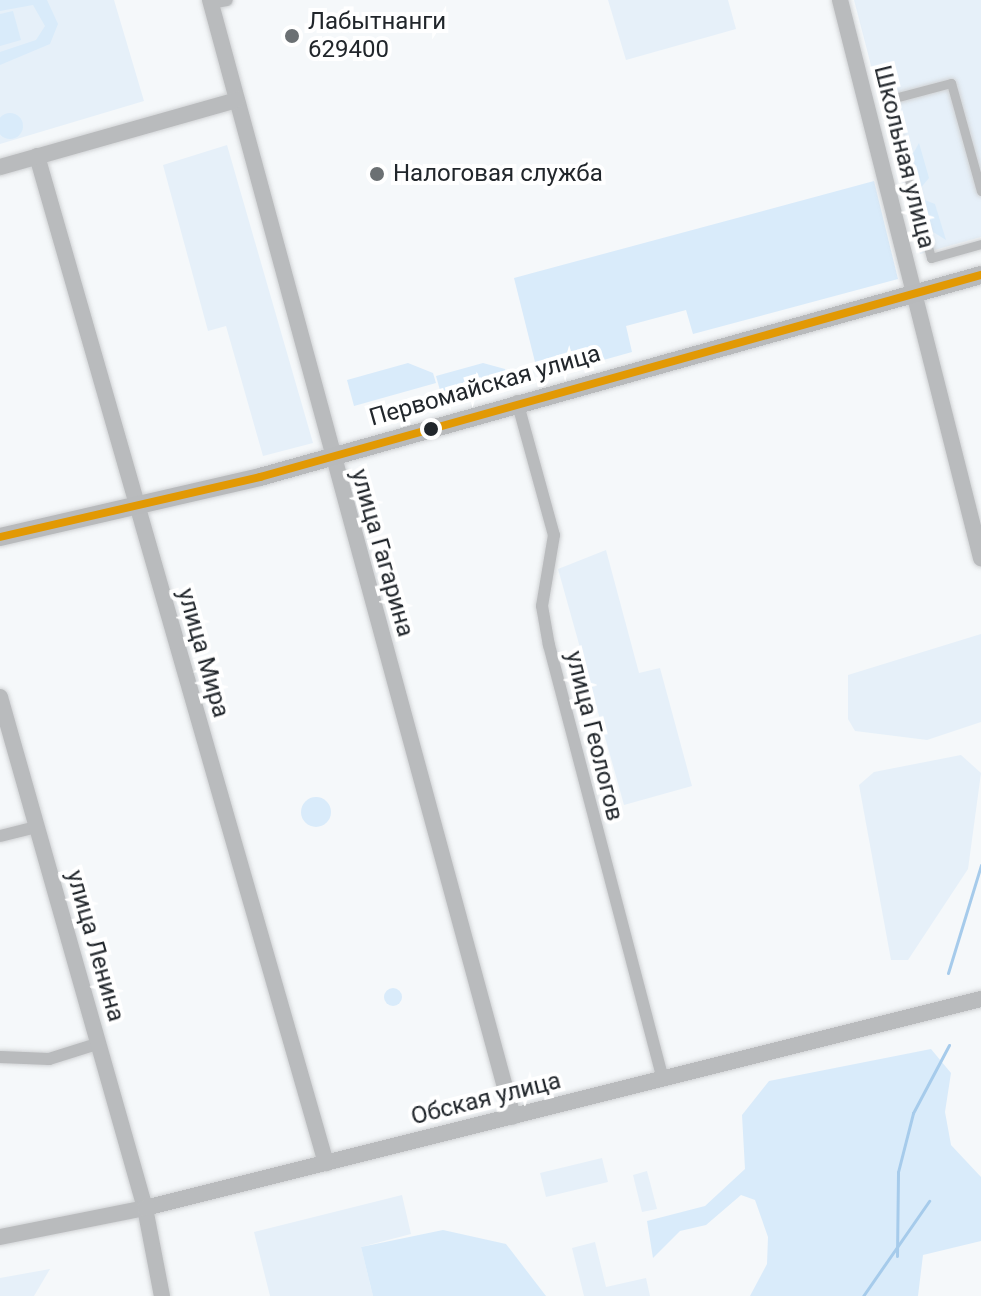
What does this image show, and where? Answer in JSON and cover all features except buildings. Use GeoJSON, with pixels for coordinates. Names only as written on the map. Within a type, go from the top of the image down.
{"type":"FeatureCollection","features":[{"type":"Feature","properties":{"kind":"main road","name":"Первомайская улица"},"geometry":{"type":"LineString","coordinates":[[0,537],[330,457],[517,401],[981,275]]}},
{"type":"Feature","properties":{"kind":"street","name":"Школьная улица"},"geometry":{"type":"LineString","coordinates":[[840,0],[981,558]]}},
{"type":"Feature","properties":{"kind":"street","name":"улица Гагарина"},"geometry":{"type":"LineString","coordinates":[[216,1],[237,100],[330,457],[513,1117]]}},
{"type":"Feature","properties":{"kind":"street"},"geometry":{"type":"LineString","coordinates":[[981,191],[951,83],[887,100],[931,258],[981,244]]}},
{"type":"Feature","properties":{"kind":"street"},"geometry":{"type":"LineString","coordinates":[[0,167],[237,100]]}},
{"type":"Feature","properties":{"kind":"street","name":"улица Мира"},"geometry":{"type":"LineString","coordinates":[[37,156],[326,1163]]}},
{"type":"Feature","properties":{"kind":"street","name":"улица Геологов"},"geometry":{"type":"LineString","coordinates":[[517,401],[554,535],[542,606],[549,645],[663,1079]]}},
{"type":"Feature","properties":{"kind":"street","name":"улица Ленина"},"geometry":{"type":"LineString","coordinates":[[0,697],[145,1208],[162,1296]]}},
{"type":"Feature","properties":{"kind":"street"},"geometry":{"type":"LineString","coordinates":[[0,836],[36,827]]}},
{"type":"Feature","properties":{"kind":"street","name":"Обская улица"},"geometry":{"type":"LineString","coordinates":[[0,1237],[145,1208],[981,999]]}},
{"type":"Feature","properties":{"kind":"street"},"geometry":{"type":"LineString","coordinates":[[0,1057],[49,1059],[97,1044]]}},
{"type":"Feature","properties":{"kind":"shaded area"},"geometry":{"type":"Polygon","coordinates":[[[0,0],[114,0],[144,101],[0,144],[0,0]]]}},
{"type":"Feature","properties":{"kind":"shaded area"},"geometry":{"type":"Polygon","coordinates":[[[0,0],[47,0],[58,24],[50,44],[0,65],[0,52],[36,40],[45,26],[33,5],[0,11],[0,0]]]}},
{"type":"Feature","properties":{"kind":"shaded area"},"geometry":{"type":"Polygon","coordinates":[[[608,0],[728,0],[736,29],[626,60],[608,0]]]}},
{"type":"Feature","properties":{"kind":"shaded area"},"geometry":{"type":"Polygon","coordinates":[[[854,0],[981,0],[981,237],[920,254],[854,0]]]}},
{"type":"Feature","properties":{"kind":"shaded area"},"geometry":{"type":"Polygon","coordinates":[[[13,11],[21,40],[0,46],[0,14],[13,11]]]}},
{"type":"Feature","properties":{"kind":"shaded area"},"geometry":{"type":"Polygon","coordinates":[[[10,113],[19,117],[23,126],[19,135],[10,139],[1,135],[-3,126],[1,117],[10,113]]]}},
{"type":"Feature","properties":{"kind":"shaded area"},"geometry":{"type":"Polygon","coordinates":[[[919,143],[929,178],[919,190],[910,159],[919,143]]]}},
{"type":"Feature","properties":{"kind":"shaded area"},"geometry":{"type":"Polygon","coordinates":[[[227,145],[313,443],[263,456],[226,326],[208,331],[163,165],[227,145]]]}},
{"type":"Feature","properties":{"kind":"shaded area"},"geometry":{"type":"Polygon","coordinates":[[[874,181],[898,279],[693,334],[686,310],[626,326],[632,352],[539,378],[514,278],[874,181]]]}},
{"type":"Feature","properties":{"kind":"shaded area"},"geometry":{"type":"Polygon","coordinates":[[[922,199],[935,204],[946,240],[930,230],[922,199]]]}},
{"type":"Feature","properties":{"kind":"shaded area"},"geometry":{"type":"Polygon","coordinates":[[[408,363],[433,373],[436,383],[354,406],[347,380],[408,363]]]}},
{"type":"Feature","properties":{"kind":"shaded area"},"geometry":{"type":"Polygon","coordinates":[[[483,363],[505,369],[509,382],[443,401],[436,376],[483,363]]]}},
{"type":"Feature","properties":{"kind":"shaded area"},"geometry":{"type":"Polygon","coordinates":[[[606,550],[639,673],[660,668],[692,786],[624,805],[558,569],[606,550]]]}},
{"type":"Feature","properties":{"kind":"shaded area"},"geometry":{"type":"Polygon","coordinates":[[[981,634],[981,722],[927,740],[855,731],[848,719],[848,675],[981,634]]]}},
{"type":"Feature","properties":{"kind":"shaded area"},"geometry":{"type":"Polygon","coordinates":[[[961,755],[981,773],[968,869],[908,960],[891,960],[859,785],[874,772],[961,755]]]}},
{"type":"Feature","properties":{"kind":"shaded area"},"geometry":{"type":"Polygon","coordinates":[[[316,797],[322,798],[330,806],[330,818],[322,826],[316,827],[310,826],[302,818],[301,812],[302,806],[310,798],[316,797]]]}},
{"type":"Feature","properties":{"kind":"shaded area"},"geometry":{"type":"Polygon","coordinates":[[[389,988],[397,988],[402,997],[400,1004],[389,1006],[384,1001],[384,993],[389,988]]]}},
{"type":"Feature","properties":{"kind":"shaded area"},"geometry":{"type":"Polygon","coordinates":[[[931,1049],[951,1073],[945,1112],[951,1145],[981,1177],[981,1241],[923,1255],[918,1296],[750,1296],[767,1264],[768,1237],[755,1200],[741,1195],[706,1225],[680,1231],[653,1258],[647,1221],[705,1206],[745,1169],[742,1115],[769,1081],[931,1049]]]}},
{"type":"Feature","properties":{"kind":"shaded area"},"geometry":{"type":"Polygon","coordinates":[[[602,1158],[608,1182],[546,1197],[540,1173],[602,1158]]]}},
{"type":"Feature","properties":{"kind":"shaded area"},"geometry":{"type":"Polygon","coordinates":[[[647,1171],[657,1209],[642,1212],[633,1175],[647,1171]]]}},
{"type":"Feature","properties":{"kind":"shaded area"},"geometry":{"type":"Polygon","coordinates":[[[402,1195],[411,1234],[361,1247],[373,1296],[270,1296],[254,1232],[402,1195]]]}},
{"type":"Feature","properties":{"kind":"shaded area"},"geometry":{"type":"Polygon","coordinates":[[[443,1230],[506,1244],[546,1296],[373,1296],[361,1247],[443,1230]]]}},
{"type":"Feature","properties":{"kind":"shaded area"},"geometry":{"type":"Polygon","coordinates":[[[595,1242],[606,1287],[646,1278],[650,1296],[584,1296],[572,1248],[595,1242]]]}},
{"type":"Feature","properties":{"kind":"shaded area"},"geometry":{"type":"Polygon","coordinates":[[[50,1269],[34,1296],[0,1296],[0,1278],[50,1269]]]}},
{"type":"Feature","properties":{"kind":"waterway"},"geometry":{"type":"LineString","coordinates":[[948,973],[981,865]]}},
{"type":"Feature","properties":{"kind":"waterway"},"geometry":{"type":"LineString","coordinates":[[897,1256],[898,1172],[913,1113],[949,1045]]}},
{"type":"Feature","properties":{"kind":"waterway"},"geometry":{"type":"LineString","coordinates":[[863,1296],[929,1201]]}},
{"type":"Feature","properties":{"kind":"transit line"},"geometry":{"type":"LineString","coordinates":[[0,537],[260,477],[981,275]]}},
{"type":"Feature","properties":{"kind":"place","name":"Лабытнанги 629400"},"geometry":{"type":"Point","coordinates":[292,36]}},
{"type":"Feature","properties":{"kind":"place","name":"Налоговая служба"},"geometry":{"type":"Point","coordinates":[377,174]}}]}
